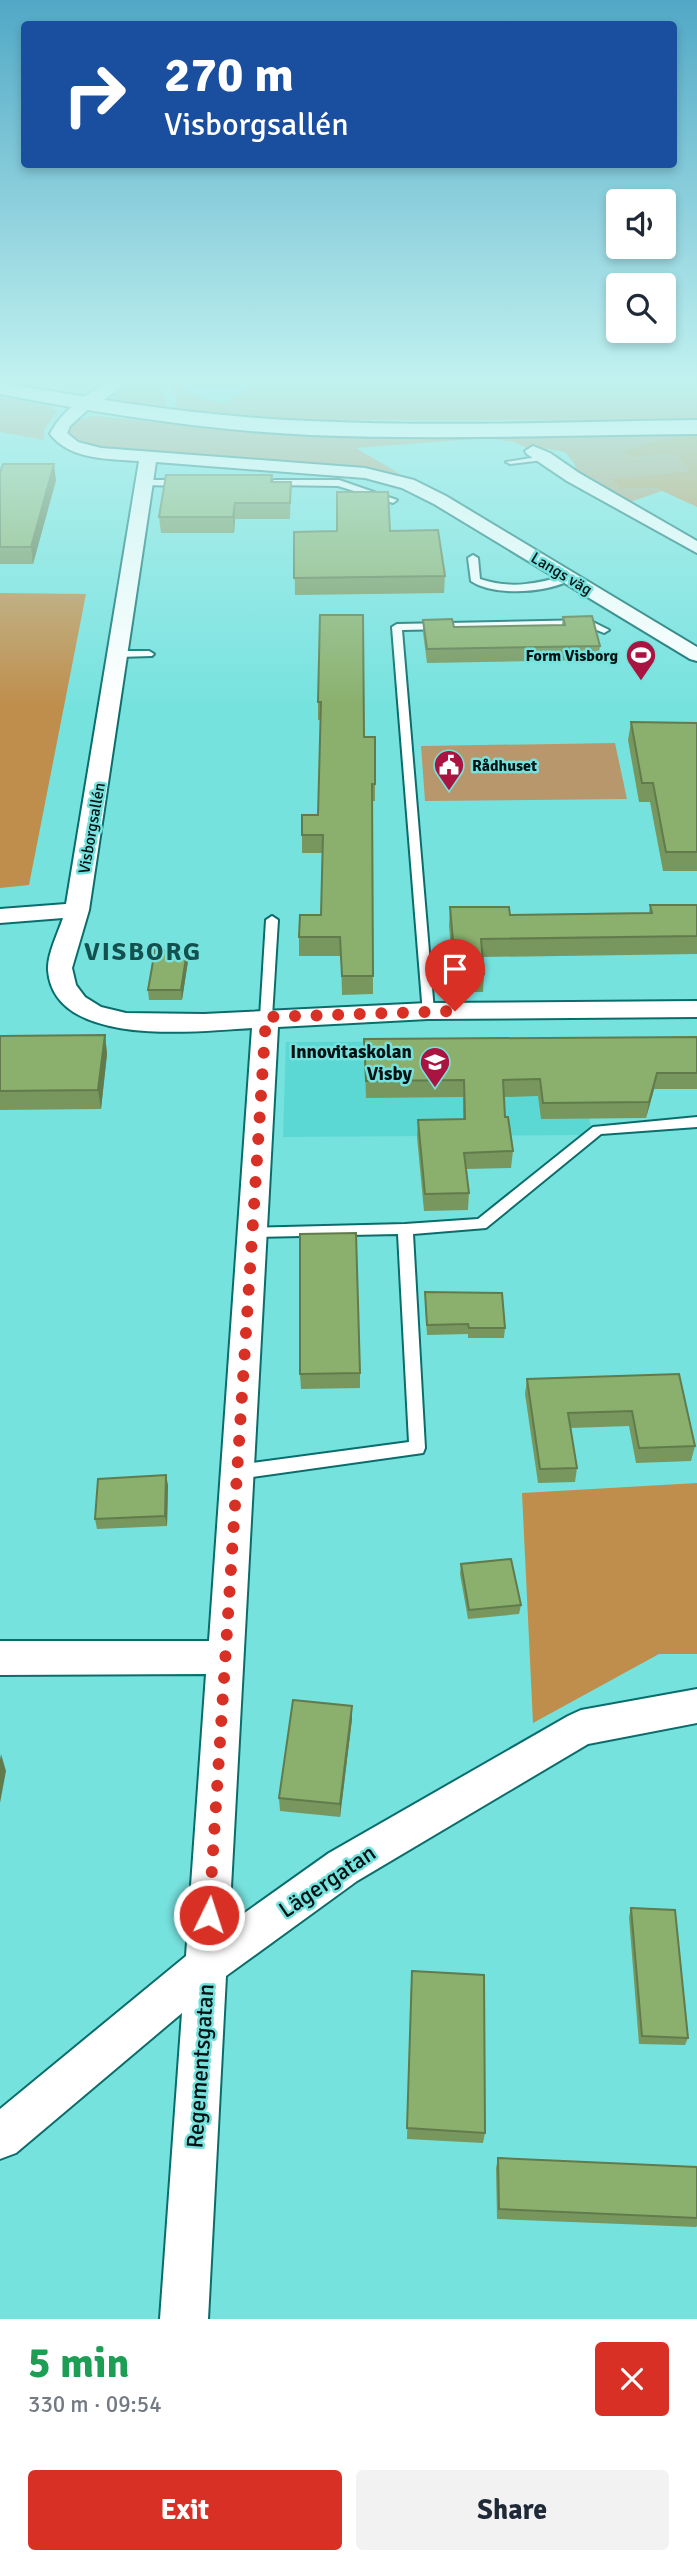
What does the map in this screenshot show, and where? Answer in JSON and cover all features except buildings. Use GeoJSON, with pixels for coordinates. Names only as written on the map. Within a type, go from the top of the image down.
{"type":"FeatureCollection","features":[{"type":"Feature","properties":{"kind":"street","name":"Visborgsallén"},"geometry":{"type":"LineString","coordinates":[[142,488],[77,910],[60,968],[64,986],[76,1003],[93,1014],[126,1021],[204,1022],[428,1011],[697,1009]]}},
{"type":"Feature","properties":{"kind":"street","name":"Langs väg"},"geometry":{"type":"LineString","coordinates":[[416,488],[697,655]]}},
{"type":"Feature","properties":{"kind":"street"},"geometry":{"type":"LineString","coordinates":[[592,488],[697,548]]}},
{"type":"Feature","properties":{"kind":"street"},"geometry":{"type":"LineString","coordinates":[[671,639],[697,629]]}},
{"type":"Feature","properties":{"kind":"street"},"geometry":{"type":"LineString","coordinates":[[0,916],[77,910]]}},
{"type":"Feature","properties":{"kind":"street","name":"Regementsgatan"},"geometry":{"type":"LineString","coordinates":[[184,2319],[266,1017]]}},
{"type":"Feature","properties":{"kind":"street"},"geometry":{"type":"LineString","coordinates":[[0,1658],[226,1657]]}},
{"type":"Feature","properties":{"kind":"street","name":"Lägergatan"},"geometry":{"type":"LineString","coordinates":[[0,2137],[206,1966],[343,1867],[581,1728],[697,1706]]}},
{"type":"Feature","properties":{"kind":"lane"},"geometry":{"type":"LineString","coordinates":[[358,488],[393,500]]}},
{"type":"Feature","properties":{"kind":"lane"},"geometry":{"type":"LineString","coordinates":[[473,558],[476,581],[494,588],[525,590],[569,578]]}},
{"type":"Feature","properties":{"kind":"lane"},"geometry":{"type":"LineString","coordinates":[[428,1011],[397,627],[589,623],[604,630]]}},
{"type":"Feature","properties":{"kind":"lane"},"geometry":{"type":"LineString","coordinates":[[118,654],[149,654]]}},
{"type":"Feature","properties":{"kind":"lane"},"geometry":{"type":"LineString","coordinates":[[266,1017],[272,920]]}},
{"type":"Feature","properties":{"kind":"lane"},"geometry":{"type":"LineString","coordinates":[[253,1233],[481,1224],[598,1130],[697,1122]]}},
{"type":"Feature","properties":{"kind":"lane"},"geometry":{"type":"LineString","coordinates":[[238,1472],[417,1448],[405,1229]]}},
{"type":"Feature","properties":{"kind":"shaded area"},"geometry":{"type":"Polygon","coordinates":[[[598,488],[656,488],[662,491],[624,504],[598,488]]]}},
{"type":"Feature","properties":{"kind":"shaded area"},"geometry":{"type":"Polygon","coordinates":[[[656,488],[697,488],[697,507],[656,488]]]}},
{"type":"Feature","properties":{"kind":"shaded area"},"geometry":{"type":"Polygon","coordinates":[[[0,593],[86,594],[29,885],[0,888],[0,593]]]}},
{"type":"Feature","properties":{"kind":"shaded area"},"geometry":{"type":"Polygon","coordinates":[[[615,743],[627,799],[425,801],[421,746],[615,743]]]}},
{"type":"Feature","properties":{"kind":"shaded area","name":"Innovitaskolan Visby"},"geometry":{"type":"Polygon","coordinates":[[[577,1041],[592,1135],[283,1137],[286,1042],[577,1041]]]}},
{"type":"Feature","properties":{"kind":"shaded area"},"geometry":{"type":"Polygon","coordinates":[[[697,1483],[697,1654],[659,1654],[533,1723],[522,1493],[697,1483]]]}},
{"type":"Feature","properties":{"kind":"place","name":"Form Visborg"},"geometry":{"type":"Point","coordinates":[641,682]}},
{"type":"Feature","properties":{"kind":"place","name":"Rådhuset"},"geometry":{"type":"Point","coordinates":[449,792]}},
{"type":"Feature","properties":{"kind":"place","name":"Innovitaskolan Visby"},"geometry":{"type":"Point","coordinates":[435,1089]}},
{"type":"Feature","properties":{"kind":"district","name":"VISBORG"},"geometry":{"type":"Point","coordinates":[143,951]}},
{"type":"Feature","properties":{"kind":"route"},"geometry":{"type":"LineString","coordinates":[[209,1915],[266,1017],[455,1011]]}}]}
